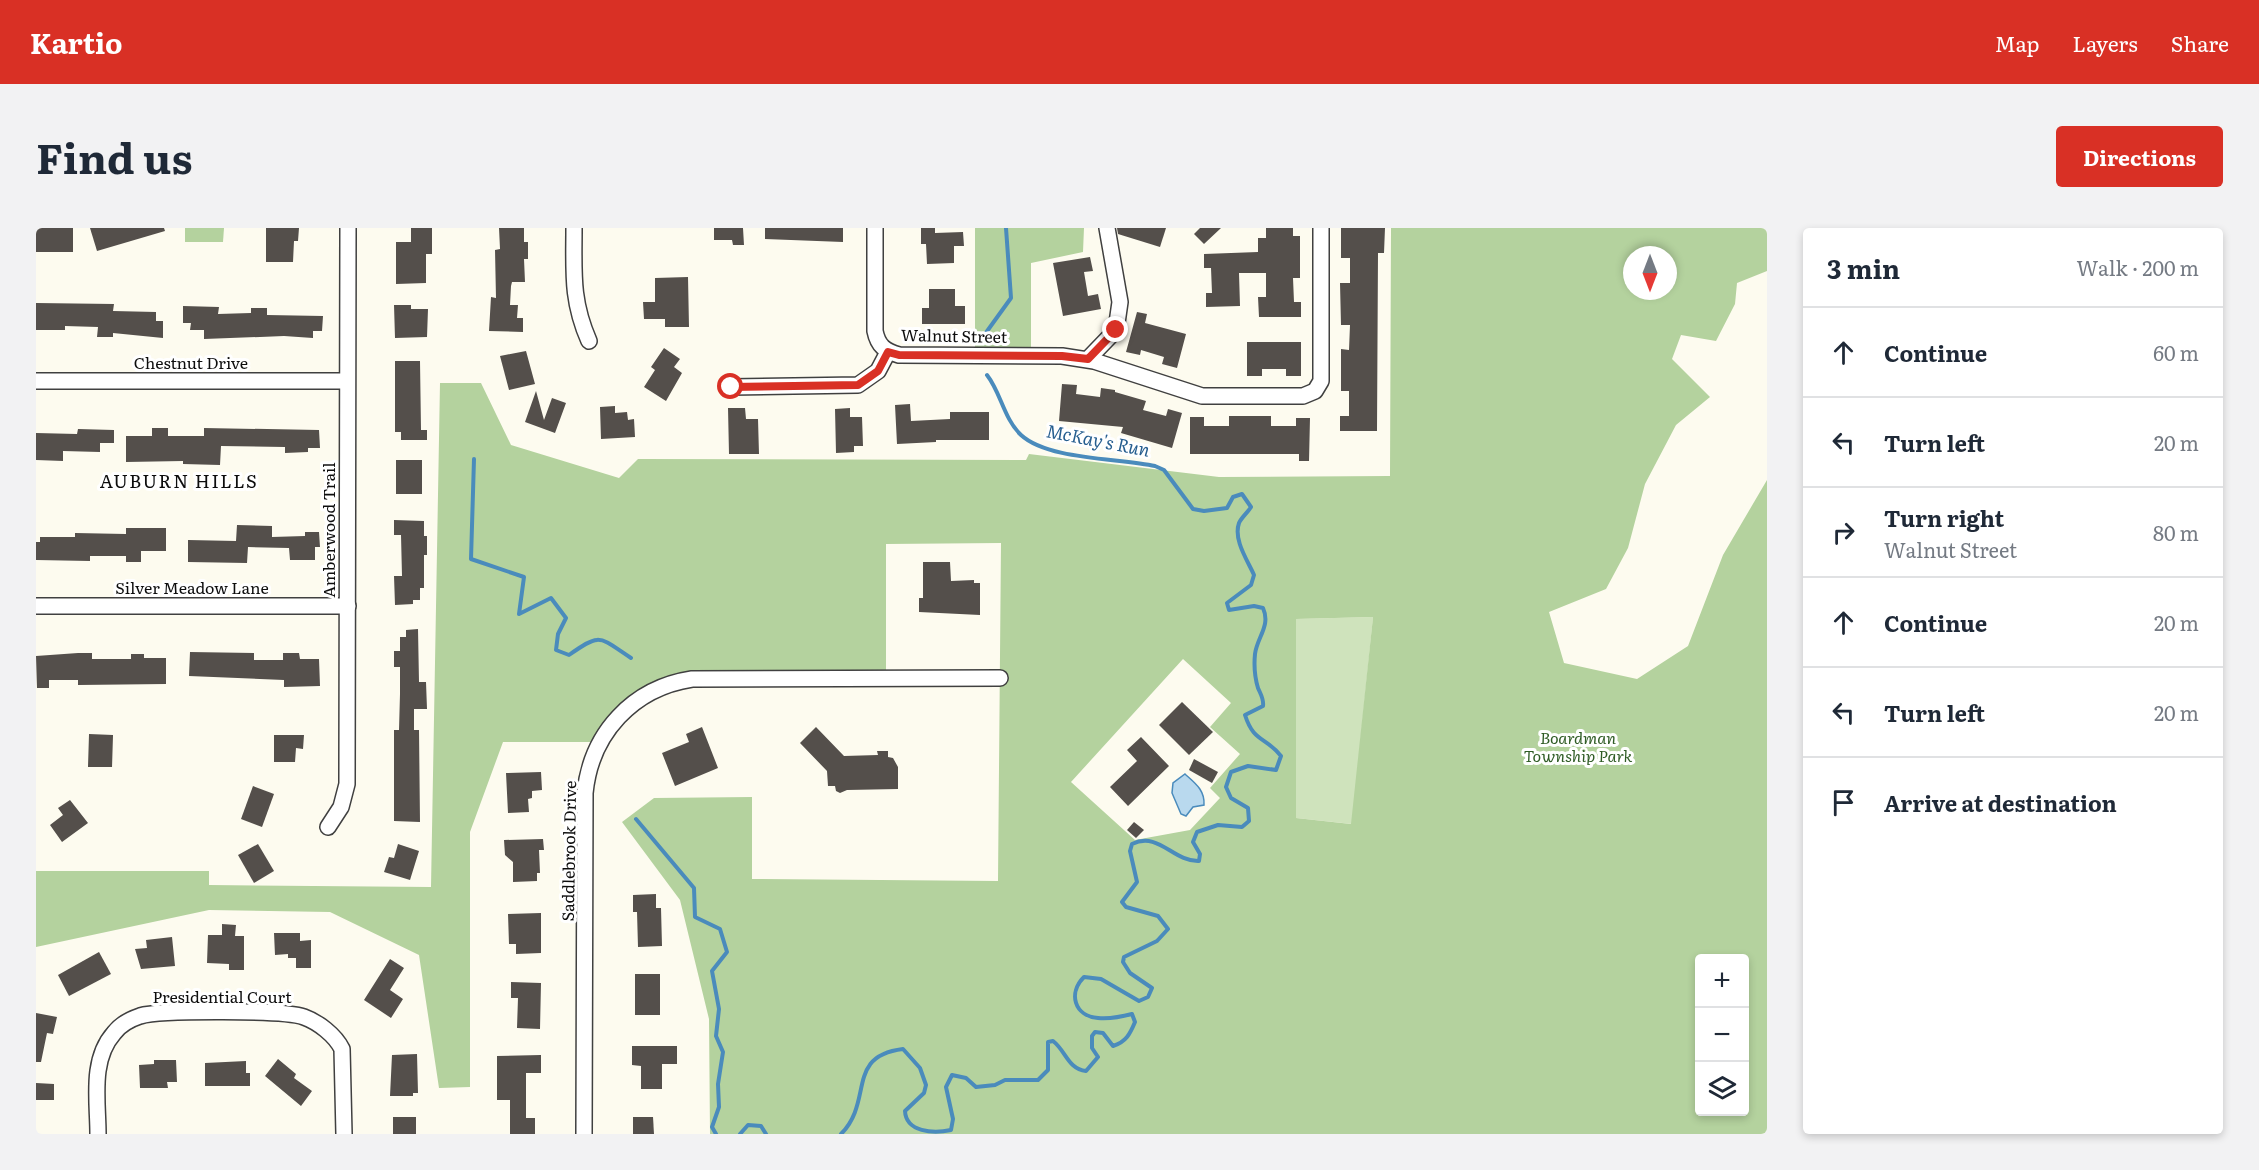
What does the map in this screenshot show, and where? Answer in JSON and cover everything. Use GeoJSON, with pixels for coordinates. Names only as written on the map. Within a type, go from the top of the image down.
{"type":"FeatureCollection","features":[{"type":"Feature","properties":{"kind":"street","name":"Amberwood Trail"},"geometry":{"type":"LineString","coordinates":[[328,827],[341,807],[347,784],[348,228]]}},
{"type":"Feature","properties":{"kind":"street"},"geometry":{"type":"LineString","coordinates":[[574,228],[574,296],[579,320],[589,341]]}},
{"type":"Feature","properties":{"kind":"street","name":"Walnut Street"},"geometry":{"type":"LineString","coordinates":[[875,228],[875,331],[880,345],[888,352],[899,355],[1040,356],[1088,359],[1202,396],[1303,396],[1315,391],[1321,381],[1321,228]]}},
{"type":"Feature","properties":{"kind":"street"},"geometry":{"type":"LineString","coordinates":[[1088,359],[1116,330],[1120,302],[1107,228]]}},
{"type":"Feature","properties":{"kind":"street"},"geometry":{"type":"LineString","coordinates":[[731,387],[858,385],[878,371],[888,352]]}},
{"type":"Feature","properties":{"kind":"street","name":"Chestnut Drive"},"geometry":{"type":"LineString","coordinates":[[36,381],[347,381]]}},
{"type":"Feature","properties":{"kind":"street","name":"Silver Meadow Lane"},"geometry":{"type":"LineString","coordinates":[[36,606],[348,606]]}},
{"type":"Feature","properties":{"kind":"street","name":"Saddlebrook Drive"},"geometry":{"type":"LineString","coordinates":[[584,1134],[585,793],[594,755],[615,720],[651,692],[692,679],[1000,678]]}},
{"type":"Feature","properties":{"kind":"street","name":"Presidential Court"},"geometry":{"type":"LineString","coordinates":[[98,1134],[98,1071],[104,1046],[117,1029],[130,1020],[155,1013],[291,1014],[318,1024],[342,1049],[344,1134]]}},
{"type":"Feature","properties":{"kind":"green space"},"geometry":{"type":"Polygon","coordinates":[[[185,228],[224,228],[223,242],[185,242],[185,228]]]}},
{"type":"Feature","properties":{"kind":"green space"},"geometry":{"type":"Polygon","coordinates":[[[975,228],[1084,228],[1083,252],[1031,263],[1031,356],[975,355],[975,228]]]}},
{"type":"Feature","properties":{"kind":"green space","name":"Boardman Township Park"},"geometry":{"type":"Polygon","coordinates":[[[1391,228],[1767,228],[1767,271],[1737,283],[1735,304],[1716,341],[1681,335],[1672,359],[1710,397],[1676,425],[1645,484],[1628,548],[1606,589],[1549,612],[1564,663],[1637,679],[1688,646],[1723,555],[1767,480],[1767,1134],[710,1134],[709,1019],[680,900],[622,822],[654,798],[752,797],[752,879],[998,881],[1001,543],[886,544],[886,678],[664,686],[600,742],[503,742],[470,832],[470,1087],[439,1088],[419,955],[330,912],[209,910],[36,947],[36,871],[209,871],[209,885],[431,887],[440,383],[481,383],[511,445],[619,478],[638,459],[1026,460],[1029,454],[1219,477],[1390,476],[1391,228]],[[1373,617],[1296,619],[1296,818],[1351,824],[1373,617]],[[1183,659],[1071,782],[1135,840],[1190,830],[1220,798],[1210,788],[1240,754],[1210,727],[1231,703],[1183,659]]]}},
{"type":"Feature","properties":{"kind":"green space"},"geometry":{"type":"Polygon","coordinates":[[[1373,617],[1352,824],[1296,818],[1296,619],[1373,617]]]}},
{"type":"Feature","properties":{"kind":"water"},"geometry":{"type":"Polygon","coordinates":[[[1185,774],[1199,787],[1204,800],[1204,805],[1193,807],[1186,816],[1181,814],[1172,793],[1173,783],[1185,774]]]}},
{"type":"Feature","properties":{"kind":"building"},"geometry":{"type":"Polygon","coordinates":[[[36,228],[73,228],[73,252],[36,252],[36,228]]]}},
{"type":"Feature","properties":{"kind":"building"},"geometry":{"type":"Polygon","coordinates":[[[90,228],[164,228],[165,231],[97,251],[90,228]]]}},
{"type":"Feature","properties":{"kind":"building"},"geometry":{"type":"Polygon","coordinates":[[[266,228],[299,228],[298,241],[294,241],[293,262],[266,262],[266,228]]]}},
{"type":"Feature","properties":{"kind":"building"},"geometry":{"type":"Polygon","coordinates":[[[411,228],[432,228],[432,254],[426,254],[426,283],[396,284],[396,242],[411,242],[411,228]]]}},
{"type":"Feature","properties":{"kind":"building"},"geometry":{"type":"Polygon","coordinates":[[[499,228],[524,228],[524,242],[528,242],[528,259],[524,259],[525,282],[512,282],[511,286],[510,305],[518,305],[517,318],[523,318],[523,332],[489,331],[491,297],[496,298],[495,250],[500,249],[499,228]]]}},
{"type":"Feature","properties":{"kind":"building"},"geometry":{"type":"Polygon","coordinates":[[[714,228],[743,228],[744,245],[733,245],[732,240],[714,240],[714,228]]]}},
{"type":"Feature","properties":{"kind":"building"},"geometry":{"type":"Polygon","coordinates":[[[765,228],[843,228],[843,242],[765,239],[765,228]]]}},
{"type":"Feature","properties":{"kind":"building"},"geometry":{"type":"Polygon","coordinates":[[[921,228],[935,228],[935,233],[963,232],[964,246],[954,246],[954,263],[927,264],[926,244],[921,244],[921,228]]]}},
{"type":"Feature","properties":{"kind":"building"},"geometry":{"type":"Polygon","coordinates":[[[1117,228],[1166,228],[1160,247],[1118,234],[1117,228]]]}},
{"type":"Feature","properties":{"kind":"building"},"geometry":{"type":"Polygon","coordinates":[[[1200,228],[1221,228],[1204,244],[1194,234],[1200,228]]]}},
{"type":"Feature","properties":{"kind":"building"},"geometry":{"type":"Polygon","coordinates":[[[1266,228],[1293,228],[1293,236],[1300,236],[1300,278],[1293,278],[1294,302],[1301,302],[1301,317],[1259,317],[1258,297],[1266,297],[1266,273],[1239,273],[1240,306],[1206,307],[1206,293],[1212,293],[1211,268],[1204,268],[1204,254],[1258,252],[1258,238],[1266,238],[1266,228]]]}},
{"type":"Feature","properties":{"kind":"building"},"geometry":{"type":"Polygon","coordinates":[[[1341,228],[1385,228],[1384,253],[1378,253],[1377,431],[1340,431],[1340,416],[1349,416],[1349,391],[1341,391],[1341,349],[1349,350],[1350,325],[1341,325],[1340,283],[1350,283],[1350,258],[1341,258],[1341,228]]]}},
{"type":"Feature","properties":{"kind":"building"},"geometry":{"type":"Polygon","coordinates":[[[1090,257],[1093,271],[1084,272],[1088,296],[1098,294],[1101,309],[1063,316],[1053,263],[1090,257]]]}},
{"type":"Feature","properties":{"kind":"building"},"geometry":{"type":"Polygon","coordinates":[[[688,277],[689,327],[665,327],[665,319],[644,319],[643,302],[655,302],[655,278],[688,277]]]}},
{"type":"Feature","properties":{"kind":"building"},"geometry":{"type":"Polygon","coordinates":[[[929,289],[955,289],[955,306],[965,306],[965,324],[922,324],[922,308],[929,308],[929,289]]]}},
{"type":"Feature","properties":{"kind":"building"},"geometry":{"type":"Polygon","coordinates":[[[36,303],[114,304],[113,311],[156,312],[156,321],[163,321],[163,338],[113,333],[113,337],[97,337],[98,327],[65,326],[65,330],[36,330],[36,303]]]}},
{"type":"Feature","properties":{"kind":"building"},"geometry":{"type":"Polygon","coordinates":[[[394,305],[411,305],[411,309],[428,309],[427,337],[395,338],[394,305]]]}},
{"type":"Feature","properties":{"kind":"building"},"geometry":{"type":"Polygon","coordinates":[[[183,306],[219,307],[218,314],[251,313],[251,308],[267,308],[267,315],[323,316],[322,331],[313,331],[313,338],[284,336],[204,339],[204,330],[190,330],[191,323],[183,323],[183,306]]]}},
{"type":"Feature","properties":{"kind":"building"},"geometry":{"type":"Polygon","coordinates":[[[1137,312],[1147,314],[1145,323],[1186,334],[1177,368],[1162,364],[1164,357],[1141,350],[1140,355],[1126,352],[1137,312]]]}},
{"type":"Feature","properties":{"kind":"building"},"geometry":{"type":"Polygon","coordinates":[[[1247,342],[1301,342],[1301,376],[1286,376],[1286,369],[1262,369],[1262,376],[1247,376],[1247,342]]]}},
{"type":"Feature","properties":{"kind":"building"},"geometry":{"type":"Polygon","coordinates":[[[664,348],[680,359],[674,367],[682,373],[666,401],[644,387],[655,370],[651,367],[664,348]]]}},
{"type":"Feature","properties":{"kind":"building"},"geometry":{"type":"Polygon","coordinates":[[[526,351],[535,384],[509,390],[500,356],[526,351]]]}},
{"type":"Feature","properties":{"kind":"building"},"geometry":{"type":"Polygon","coordinates":[[[395,361],[420,361],[421,430],[427,430],[427,440],[401,440],[401,432],[395,432],[395,361]]]}},
{"type":"Feature","properties":{"kind":"building"},"geometry":{"type":"Polygon","coordinates":[[[1062,384],[1077,385],[1076,394],[1100,397],[1101,388],[1115,390],[1115,392],[1146,401],[1143,410],[1166,416],[1168,409],[1182,413],[1172,448],[1121,433],[1123,427],[1059,421],[1062,384]]]}},
{"type":"Feature","properties":{"kind":"building"},"geometry":{"type":"Polygon","coordinates":[[[536,391],[544,420],[552,398],[566,403],[555,433],[525,422],[536,391]]]}},
{"type":"Feature","properties":{"kind":"building"},"geometry":{"type":"Polygon","coordinates":[[[910,404],[911,421],[950,419],[950,412],[989,412],[989,440],[936,440],[936,442],[897,444],[895,405],[910,404]]]}},
{"type":"Feature","properties":{"kind":"building"},"geometry":{"type":"Polygon","coordinates":[[[615,406],[615,413],[627,412],[628,420],[634,419],[635,437],[601,439],[600,407],[615,406]]]}},
{"type":"Feature","properties":{"kind":"building"},"geometry":{"type":"Polygon","coordinates":[[[728,408],[745,408],[746,419],[758,419],[759,454],[729,454],[728,408]]]}},
{"type":"Feature","properties":{"kind":"building"},"geometry":{"type":"Polygon","coordinates":[[[850,408],[850,417],[862,417],[863,446],[854,446],[854,452],[836,453],[835,409],[850,408]]]}},
{"type":"Feature","properties":{"kind":"building"},"geometry":{"type":"Polygon","coordinates":[[[1229,416],[1271,416],[1271,426],[1296,426],[1296,418],[1310,418],[1309,461],[1299,461],[1299,454],[1190,454],[1190,417],[1204,417],[1204,426],[1229,426],[1229,416]]]}},
{"type":"Feature","properties":{"kind":"building"},"geometry":{"type":"Polygon","coordinates":[[[152,428],[168,428],[168,436],[204,436],[204,428],[319,430],[320,448],[308,448],[308,452],[285,453],[285,447],[221,446],[220,465],[183,464],[183,461],[126,462],[126,436],[152,436],[152,428]]]}},
{"type":"Feature","properties":{"kind":"building"},"geometry":{"type":"Polygon","coordinates":[[[78,429],[114,430],[114,443],[100,443],[100,452],[63,451],[63,461],[36,460],[36,433],[77,434],[78,429]]]}},
{"type":"Feature","properties":{"kind":"building"},"geometry":{"type":"Polygon","coordinates":[[[396,460],[422,460],[422,494],[396,494],[396,460]]]}},
{"type":"Feature","properties":{"kind":"building"},"geometry":{"type":"Polygon","coordinates":[[[394,520],[424,521],[427,555],[424,555],[424,588],[420,588],[420,600],[413,600],[413,604],[395,605],[394,576],[402,576],[401,535],[394,535],[394,520]]]}},
{"type":"Feature","properties":{"kind":"building"},"geometry":{"type":"Polygon","coordinates":[[[237,525],[272,526],[272,537],[305,536],[305,532],[319,532],[320,547],[315,547],[315,560],[290,560],[289,548],[248,547],[247,563],[188,562],[188,540],[236,541],[237,525]]]}},
{"type":"Feature","properties":{"kind":"building"},"geometry":{"type":"Polygon","coordinates":[[[126,528],[166,528],[166,551],[141,551],[141,562],[126,562],[126,556],[90,556],[90,561],[36,560],[36,542],[40,542],[40,537],[75,537],[75,533],[126,534],[126,528]]]}},
{"type":"Feature","properties":{"kind":"building"},"geometry":{"type":"Polygon","coordinates":[[[923,562],[950,562],[951,581],[974,580],[974,583],[980,583],[980,615],[919,612],[919,598],[923,598],[923,562]]]}},
{"type":"Feature","properties":{"kind":"building"},"geometry":{"type":"Polygon","coordinates":[[[418,629],[419,682],[426,682],[427,709],[414,709],[414,730],[419,730],[420,822],[394,821],[394,730],[399,730],[400,667],[394,667],[394,651],[400,651],[400,637],[406,637],[406,630],[418,629]]]}},
{"type":"Feature","properties":{"kind":"building"},"geometry":{"type":"Polygon","coordinates":[[[190,652],[254,653],[254,660],[283,660],[283,653],[299,653],[300,659],[319,659],[320,686],[284,687],[284,680],[189,676],[190,652]]]}},
{"type":"Feature","properties":{"kind":"building"},"geometry":{"type":"Polygon","coordinates":[[[92,653],[92,659],[131,659],[131,654],[144,654],[144,658],[166,658],[166,684],[78,685],[78,680],[49,680],[49,688],[37,688],[36,656],[92,653]]]}},
{"type":"Feature","properties":{"kind":"building"},"geometry":{"type":"Polygon","coordinates":[[[1182,702],[1213,732],[1189,755],[1159,725],[1182,702]]]}},
{"type":"Feature","properties":{"kind":"building"},"geometry":{"type":"Polygon","coordinates":[[[702,727],[718,768],[675,786],[662,753],[689,742],[686,734],[702,727]]]}},
{"type":"Feature","properties":{"kind":"building"},"geometry":{"type":"Polygon","coordinates":[[[816,727],[844,756],[878,755],[877,751],[888,751],[888,757],[893,758],[898,767],[898,789],[847,790],[840,793],[836,791],[835,786],[828,786],[827,771],[800,743],[816,727]]]}},
{"type":"Feature","properties":{"kind":"building"},"geometry":{"type":"Polygon","coordinates":[[[89,734],[113,735],[112,767],[88,767],[89,734]]]}},
{"type":"Feature","properties":{"kind":"building"},"geometry":{"type":"Polygon","coordinates":[[[274,735],[304,735],[303,749],[296,748],[295,762],[274,762],[274,735]]]}},
{"type":"Feature","properties":{"kind":"building"},"geometry":{"type":"Polygon","coordinates":[[[1141,737],[1169,766],[1128,806],[1110,787],[1137,761],[1127,750],[1141,737]]]}},
{"type":"Feature","properties":{"kind":"building"},"geometry":{"type":"Polygon","coordinates":[[[1194,759],[1218,772],[1212,783],[1189,770],[1194,759]]]}},
{"type":"Feature","properties":{"kind":"building"},"geometry":{"type":"Polygon","coordinates":[[[541,772],[542,790],[532,791],[532,798],[528,799],[529,812],[508,813],[506,773],[541,772]]]}},
{"type":"Feature","properties":{"kind":"building"},"geometry":{"type":"Polygon","coordinates":[[[253,786],[274,794],[262,827],[241,819],[253,786]]]}},
{"type":"Feature","properties":{"kind":"building"},"geometry":{"type":"Polygon","coordinates":[[[70,800],[88,823],[62,842],[50,825],[63,815],[58,808],[70,800]]]}},
{"type":"Feature","properties":{"kind":"building"},"geometry":{"type":"Polygon","coordinates":[[[1134,822],[1144,830],[1136,838],[1127,830],[1134,822]]]}},
{"type":"Feature","properties":{"kind":"building"},"geometry":{"type":"Polygon","coordinates":[[[543,839],[544,850],[539,850],[540,873],[537,873],[537,881],[513,882],[513,862],[505,855],[504,840],[543,839]]]}},
{"type":"Feature","properties":{"kind":"building"},"geometry":{"type":"Polygon","coordinates":[[[258,844],[274,871],[254,883],[238,855],[258,844]]]}},
{"type":"Feature","properties":{"kind":"building"},"geometry":{"type":"Polygon","coordinates":[[[398,844],[419,851],[410,880],[384,872],[389,857],[394,858],[398,844]]]}},
{"type":"Feature","properties":{"kind":"building"},"geometry":{"type":"Polygon","coordinates":[[[656,894],[656,908],[661,908],[662,946],[638,947],[637,912],[633,912],[633,895],[656,894]]]}},
{"type":"Feature","properties":{"kind":"building"},"geometry":{"type":"Polygon","coordinates":[[[541,913],[541,953],[516,954],[516,944],[509,944],[508,914],[541,913]]]}},
{"type":"Feature","properties":{"kind":"building"},"geometry":{"type":"Polygon","coordinates":[[[222,924],[236,925],[235,936],[244,936],[244,970],[229,970],[229,964],[207,963],[208,935],[222,935],[222,924]]]}},
{"type":"Feature","properties":{"kind":"building"},"geometry":{"type":"Polygon","coordinates":[[[274,933],[300,933],[300,941],[311,940],[311,968],[296,968],[296,958],[288,958],[288,954],[275,955],[274,933]]]}},
{"type":"Feature","properties":{"kind":"building"},"geometry":{"type":"Polygon","coordinates":[[[172,937],[175,966],[141,969],[135,949],[147,948],[146,940],[172,937]]]}},
{"type":"Feature","properties":{"kind":"building"},"geometry":{"type":"Polygon","coordinates":[[[99,952],[111,974],[69,996],[58,975],[99,952]]]}},
{"type":"Feature","properties":{"kind":"building"},"geometry":{"type":"Polygon","coordinates":[[[390,959],[404,968],[390,990],[403,999],[391,1018],[364,1000],[390,959]]]}},
{"type":"Feature","properties":{"kind":"building"},"geometry":{"type":"Polygon","coordinates":[[[635,974],[660,974],[660,1015],[635,1015],[635,974]]]}},
{"type":"Feature","properties":{"kind":"building"},"geometry":{"type":"Polygon","coordinates":[[[511,982],[541,983],[540,1029],[517,1028],[518,998],[511,998],[511,982]]]}},
{"type":"Feature","properties":{"kind":"building"},"geometry":{"type":"Polygon","coordinates":[[[36,1013],[57,1017],[53,1034],[47,1033],[41,1062],[36,1062],[36,1013]]]}},
{"type":"Feature","properties":{"kind":"building"},"geometry":{"type":"Polygon","coordinates":[[[632,1046],[677,1046],[677,1064],[662,1064],[662,1089],[641,1089],[641,1066],[632,1065],[632,1046]]]}},
{"type":"Feature","properties":{"kind":"building"},"geometry":{"type":"Polygon","coordinates":[[[417,1054],[418,1093],[413,1093],[413,1096],[390,1096],[392,1055],[417,1054]]]}},
{"type":"Feature","properties":{"kind":"building"},"geometry":{"type":"Polygon","coordinates":[[[541,1055],[541,1073],[526,1073],[526,1118],[535,1118],[535,1134],[510,1134],[510,1100],[497,1100],[497,1056],[541,1055]]]}},
{"type":"Feature","properties":{"kind":"building"},"geometry":{"type":"Polygon","coordinates":[[[278,1059],[296,1074],[294,1078],[312,1091],[301,1106],[265,1076],[278,1059]]]}},
{"type":"Feature","properties":{"kind":"building"},"geometry":{"type":"Polygon","coordinates":[[[154,1060],[176,1060],[177,1082],[167,1082],[168,1088],[140,1088],[139,1065],[154,1064],[154,1060]]]}},
{"type":"Feature","properties":{"kind":"building"},"geometry":{"type":"Polygon","coordinates":[[[246,1061],[246,1073],[250,1073],[250,1086],[205,1086],[205,1063],[246,1061]]]}},
{"type":"Feature","properties":{"kind":"building"},"geometry":{"type":"Polygon","coordinates":[[[36,1083],[54,1084],[54,1100],[36,1100],[36,1083]]]}},
{"type":"Feature","properties":{"kind":"building"},"geometry":{"type":"Polygon","coordinates":[[[393,1117],[416,1117],[416,1134],[393,1134],[393,1117]]]}},
{"type":"Feature","properties":{"kind":"building"},"geometry":{"type":"Polygon","coordinates":[[[633,1117],[653,1117],[654,1134],[633,1134],[633,1117]]]}},
{"type":"Feature","properties":{"kind":"waterway","name":"McKay's Run"},"geometry":{"type":"LineString","coordinates":[[985,334],[1011,298],[1006,228]]}},
{"type":"Feature","properties":{"kind":"waterway","name":"McKay's Run"},"geometry":{"type":"LineString","coordinates":[[841,1134],[851,1121],[867,1070],[873,1061],[885,1053],[903,1049],[920,1068],[926,1085],[924,1093],[905,1111],[910,1123],[915,1127],[936,1132],[951,1130],[953,1119],[946,1087],[952,1075],[966,1078],[976,1087],[995,1085],[1005,1080],[1038,1080],[1048,1070],[1048,1042],[1053,1041],[1075,1067],[1086,1071],[1098,1057],[1092,1048],[1092,1036],[1095,1032],[1103,1033],[1113,1046],[1124,1040],[1135,1022],[1132,1014],[1107,1018],[1090,1016],[1079,1008],[1075,996],[1079,983],[1084,977],[1101,979],[1139,1001],[1148,997],[1152,988],[1130,973],[1123,962],[1124,957],[1157,941],[1168,929],[1158,916],[1126,907],[1122,902],[1137,882],[1130,851],[1132,844],[1150,841],[1181,857],[1199,861],[1200,854],[1193,842],[1197,832],[1218,825],[1242,827],[1249,821],[1248,808],[1231,798],[1226,787],[1231,772],[1248,766],[1276,770],[1281,756],[1256,735],[1245,715],[1263,706],[1263,699],[1256,680],[1255,662],[1256,648],[1265,620],[1263,608],[1254,606],[1229,610],[1227,603],[1251,585],[1254,575],[1238,536],[1239,523],[1251,507],[1242,494],[1233,497],[1227,508],[1204,511],[1193,509],[1164,470],[1155,466],[1066,454],[1033,443],[1015,429],[987,375]]}},
{"type":"Feature","properties":{"kind":"waterway"},"geometry":{"type":"LineString","coordinates":[[474,459],[471,559],[524,577],[519,614],[551,598],[566,618],[558,634],[556,650],[569,655],[594,640],[600,640],[631,658]]}},
{"type":"Feature","properties":{"kind":"waterway"},"geometry":{"type":"LineString","coordinates":[[636,819],[694,888],[695,917],[720,929],[727,952],[712,971],[719,1009],[716,1036],[723,1052],[718,1084],[719,1107],[712,1127],[716,1134]]}},
{"type":"Feature","properties":{"kind":"waterway"},"geometry":{"type":"LineString","coordinates":[[740,1134],[748,1125],[761,1126],[766,1134]]}},
{"type":"Feature","properties":{"kind":"district","name":"AUBURN HILLS"},"geometry":{"type":"Point","coordinates":[179,482]}},
{"type":"Feature","properties":{"kind":"route"},"geometry":{"type":"LineString","coordinates":[[731,387],[847,387],[858,385],[878,371],[888,352],[899,355],[1062,356],[1088,359],[1116,330]]}}]}
